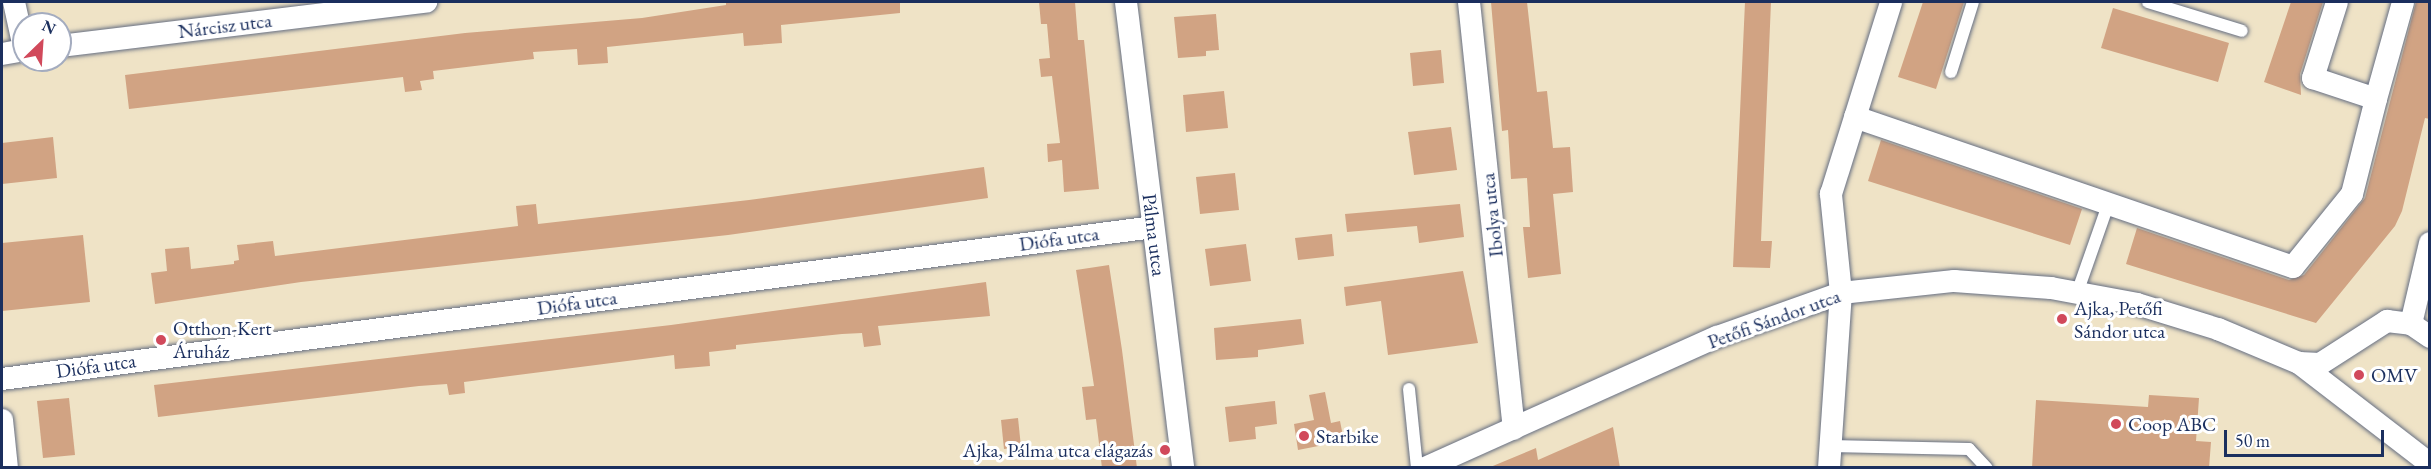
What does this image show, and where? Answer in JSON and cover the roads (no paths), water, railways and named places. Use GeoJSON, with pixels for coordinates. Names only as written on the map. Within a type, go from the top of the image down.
{"type":"FeatureCollection","features":[{"type":"Feature","properties":{"kind":"street","name":"Nárcisz utca"},"geometry":{"type":"LineString","coordinates":[[72,44],[352,6],[426,2]]}},
{"type":"Feature","properties":{"kind":"street","name":"Pálma utca"},"geometry":{"type":"LineString","coordinates":[[1126,2],[1183,468]]}},
{"type":"Feature","properties":{"kind":"street","name":"Ibolya utca"},"geometry":{"type":"LineString","coordinates":[[1469,2],[1514,429]]}},
{"type":"Feature","properties":{"kind":"street"},"geometry":{"type":"LineString","coordinates":[[1830,457],[1841,292],[1831,194],[1891,2]]}},
{"type":"Feature","properties":{"kind":"street"},"geometry":{"type":"LineString","coordinates":[[2337,2],[2313,78],[2376,99]]}},
{"type":"Feature","properties":{"kind":"street"},"geometry":{"type":"LineString","coordinates":[[1855,117],[2109,202],[2293,267],[2352,194],[2403,2]]}},
{"type":"Feature","properties":{"kind":"street","name":"Diófa utca"},"geometry":{"type":"LineString","coordinates":[[2,379],[1153,227]]}},
{"type":"Feature","properties":{"kind":"street"},"geometry":{"type":"LineString","coordinates":[[2411,324],[2430,243]]}},
{"type":"Feature","properties":{"kind":"street","name":"Petőfi Sándor utca"},"geometry":{"type":"LineString","coordinates":[[1425,468],[1717,337],[1841,292],[1954,281],[2077,293],[2138,304],[2218,328],[2299,363],[2430,464]]}},
{"type":"Feature","properties":{"kind":"street"},"geometry":{"type":"LineString","coordinates":[[2299,363],[2320,364],[2387,321],[2411,324],[2430,337]]}},
{"type":"Feature","properties":{"kind":"street"},"geometry":{"type":"LineString","coordinates":[[2,420],[7,468]]}},
{"type":"Feature","properties":{"kind":"lane"},"geometry":{"type":"LineString","coordinates":[[1951,72],[1973,2]]}},
{"type":"Feature","properties":{"kind":"lane"},"geometry":{"type":"LineString","coordinates":[[2148,2],[2175,6],[2242,31]]}},
{"type":"Feature","properties":{"kind":"lane"},"geometry":{"type":"LineString","coordinates":[[2077,293],[2109,202]]}},
{"type":"Feature","properties":{"kind":"lane"},"geometry":{"type":"LineString","coordinates":[[1409,388],[1417,468]]}},
{"type":"Feature","properties":{"kind":"lane"},"geometry":{"type":"LineString","coordinates":[[1830,457],[1969,449],[1987,468]]}},
{"type":"Feature","properties":{"kind":"place","name":"Ajka, Petőfi Sándor utca"},"geometry":{"type":"Point","coordinates":[2062,319]}},
{"type":"Feature","properties":{"kind":"place","name":"Otthon-Kert Áruház"},"geometry":{"type":"Point","coordinates":[161,340]}},
{"type":"Feature","properties":{"kind":"place","name":"OMV"},"geometry":{"type":"Point","coordinates":[2359,375]}},
{"type":"Feature","properties":{"kind":"place","name":"Coop ABC"},"geometry":{"type":"Point","coordinates":[2116,424]}},
{"type":"Feature","properties":{"kind":"place","name":"Starbike"},"geometry":{"type":"Point","coordinates":[1304,436]}},
{"type":"Feature","properties":{"kind":"place","name":"Ajka, Pálma utca elágazás"},"geometry":{"type":"Point","coordinates":[1165,450]}}]}
